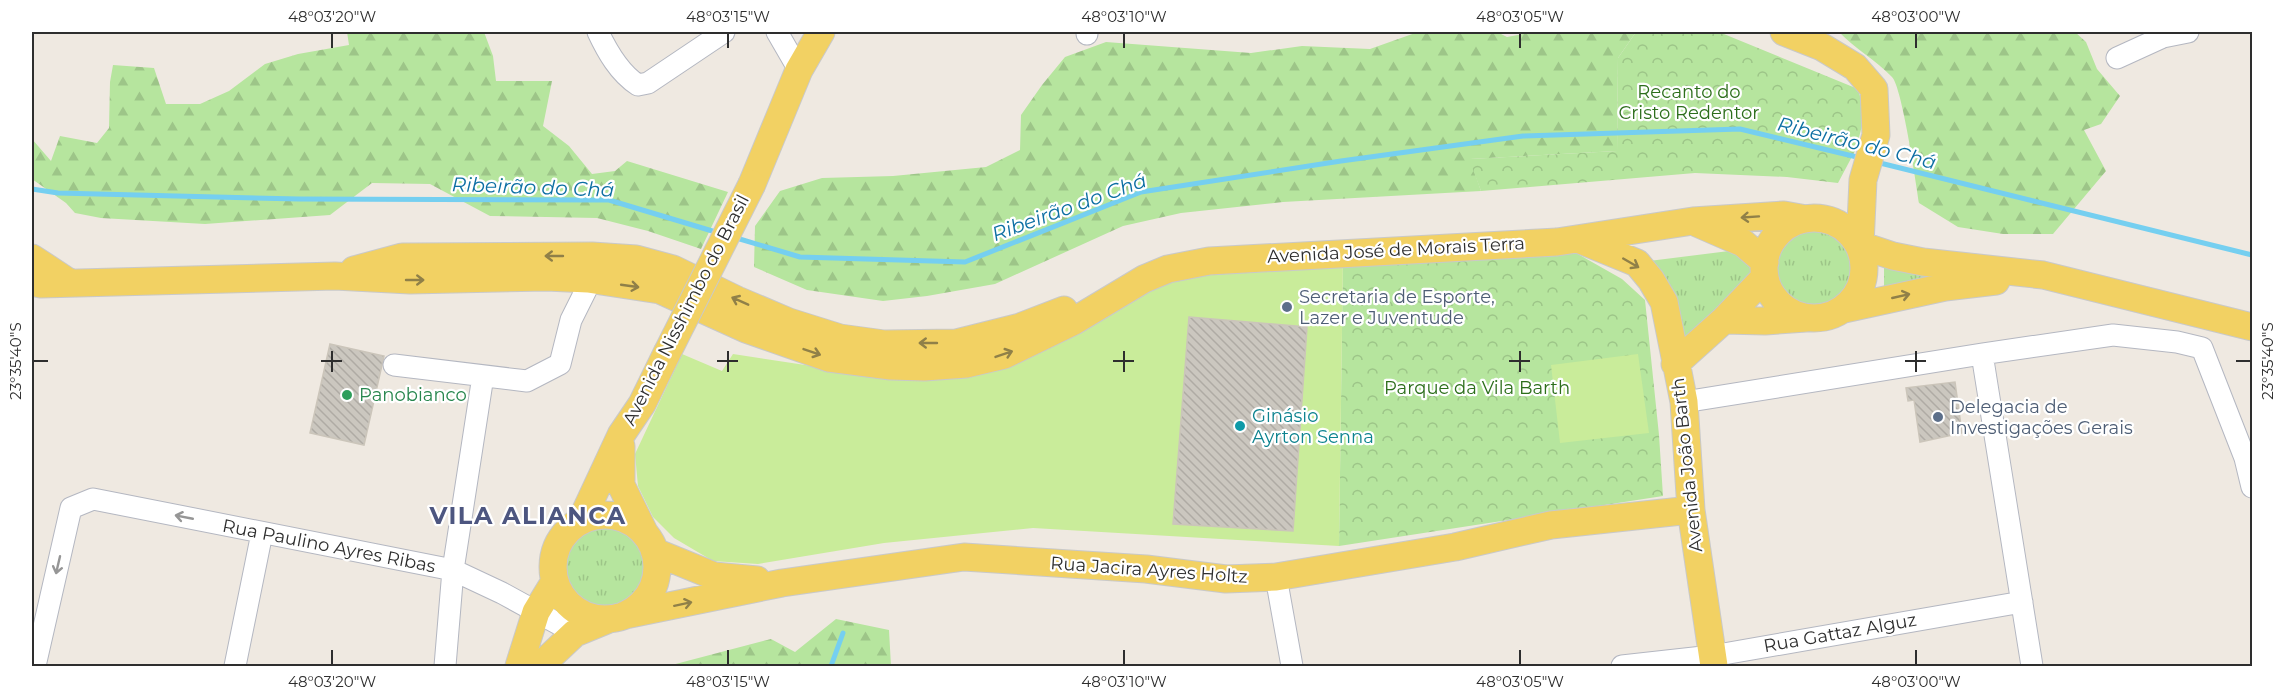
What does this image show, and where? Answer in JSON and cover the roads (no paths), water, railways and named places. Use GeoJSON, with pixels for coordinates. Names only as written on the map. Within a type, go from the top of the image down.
{"type":"FeatureCollection","features":[{"type":"Feature","properties":{"kind":"main road","name":"Avenida Nisshimbo do Brasil"},"geometry":{"type":"LineString","coordinates":[[581,521],[621,435],[642,404],[752,184],[799,70],[821,32]]}},
{"type":"Feature","properties":{"kind":"main road"},"geometry":{"type":"LineString","coordinates":[[1784,32],[1822,47],[1855,67],[1874,89],[1876,135],[1863,180],[1860,245],[1865,262],[1864,279],[1857,296],[1844,309]]}},
{"type":"Feature","properties":{"kind":"main road"},"geometry":{"type":"LineString","coordinates":[[1806,318],[1786,310],[1774,299],[1765,269],[1766,254],[1773,239],[1785,227],[1815,219],[1844,199],[1848,192],[1863,180]]}},
{"type":"Feature","properties":{"kind":"main road","name":"Avenida José de Morais Terra"},"geometry":{"type":"LineString","coordinates":[[335,276],[410,280],[547,277],[588,279],[660,290],[746,329],[829,358],[891,366],[924,367],[966,364],[1004,355],[1065,326],[1155,274],[1209,261],[1266,256],[1408,251],[1578,239],[1693,221],[1784,215],[1815,219]]}},
{"type":"Feature","properties":{"kind":"main road"},"geometry":{"type":"LineString","coordinates":[[1815,219],[1835,222],[1850,231],[1860,245],[1893,256],[1923,262],[2043,275],[2253,327]]}},
{"type":"Feature","properties":{"kind":"main road"},"geometry":{"type":"LineString","coordinates":[[1693,221],[1743,243],[1765,269]]}},
{"type":"Feature","properties":{"kind":"main road","name":"Avenida João Barth"},"geometry":{"type":"LineString","coordinates":[[1578,239],[1636,263],[1651,280],[1664,302],[1684,402],[1691,510],[1713,661]]}},
{"type":"Feature","properties":{"kind":"main road","name":"Avenida José de Morais Terra"},"geometry":{"type":"LineString","coordinates":[[335,276],[402,257],[592,256],[636,259],[673,269],[789,322],[840,338],[884,344],[956,343],[1020,327],[1062,310],[1106,301]]}},
{"type":"Feature","properties":{"kind":"main road"},"geometry":{"type":"LineString","coordinates":[[32,258],[70,283]]}},
{"type":"Feature","properties":{"kind":"main road"},"geometry":{"type":"LineString","coordinates":[[1675,364],[1724,320],[1765,269]]}},
{"type":"Feature","properties":{"kind":"main road"},"geometry":{"type":"LineString","coordinates":[[1724,320],[1765,321],[1817,318],[1832,315],[1844,309],[1945,286],[2043,275]]}},
{"type":"Feature","properties":{"kind":"main road"},"geometry":{"type":"LineString","coordinates":[[34,284],[335,276]]}},
{"type":"Feature","properties":{"kind":"main road","name":"Avenida Nisshimbo do Brasil"},"geometry":{"type":"LineString","coordinates":[[621,435],[621,485],[650,542]]}},
{"type":"Feature","properties":{"kind":"main road","name":"Rua Jacira Ayres Holtz"},"geometry":{"type":"LineString","coordinates":[[783,583],[964,557],[1146,569],[1226,579],[1276,577],[1455,547],[1551,525],[1691,510]]}},
{"type":"Feature","properties":{"kind":"main road"},"geometry":{"type":"LineString","coordinates":[[598,516],[616,516],[631,522],[650,542],[714,576],[783,583],[617,617],[591,618],[575,610],[563,598],[555,581],[553,564],[557,546],[567,532],[581,521],[598,516]]}},
{"type":"Feature","properties":{"kind":"main road"},"geometry":{"type":"LineString","coordinates":[[540,666],[575,633],[640,607],[650,594],[657,579],[658,562],[650,542]]}},
{"type":"Feature","properties":{"kind":"main road"},"geometry":{"type":"LineString","coordinates":[[519,666],[536,612],[555,581]]}},
{"type":"Feature","properties":{"kind":"street"},"geometry":{"type":"LineString","coordinates":[[598,32],[608,53],[630,81],[638,86],[648,83],[724,32]]}},
{"type":"Feature","properties":{"kind":"street"},"geometry":{"type":"LineString","coordinates":[[777,32],[799,70]]}},
{"type":"Feature","properties":{"kind":"street"},"geometry":{"type":"LineString","coordinates":[[2117,58],[2163,38],[2188,32]]}},
{"type":"Feature","properties":{"kind":"street"},"geometry":{"type":"LineString","coordinates":[[547,277],[568,299],[571,320]]}},
{"type":"Feature","properties":{"kind":"street"},"geometry":{"type":"LineString","coordinates":[[394,364],[527,381],[560,364],[571,320],[586,290],[588,279]]}},
{"type":"Feature","properties":{"kind":"street"},"geometry":{"type":"LineString","coordinates":[[1684,402],[2113,335],[2178,342],[2202,348],[2249,457],[2253,487]]}},
{"type":"Feature","properties":{"kind":"street"},"geometry":{"type":"LineString","coordinates":[[1982,354],[2032,666]]}},
{"type":"Feature","properties":{"kind":"street"},"geometry":{"type":"LineString","coordinates":[[445,666],[453,570],[483,376]]}},
{"type":"Feature","properties":{"kind":"street","name":"Rua Paulino Ayres Ribas"},"geometry":{"type":"LineString","coordinates":[[34,666],[71,508],[93,500],[453,570],[502,593],[575,633]]}},
{"type":"Feature","properties":{"kind":"street"},"geometry":{"type":"LineString","coordinates":[[235,666],[262,533]]}},
{"type":"Feature","properties":{"kind":"street"},"geometry":{"type":"LineString","coordinates":[[1276,577],[1292,666]]}},
{"type":"Feature","properties":{"kind":"street","name":"Rua Gattaz Alguz"},"geometry":{"type":"LineString","coordinates":[[1622,666],[1713,661],[2022,602]]}},
{"type":"Feature","properties":{"kind":"waterway","name":"Ribeirão do Chá"},"geometry":{"type":"LineString","coordinates":[[733,237],[800,257],[965,262],[1141,192],[1523,136],[1740,129],[1861,158]]}},
{"type":"Feature","properties":{"kind":"waterway","name":"Ribeirão do Chá"},"geometry":{"type":"LineString","coordinates":[[1876,162],[2252,255]]}},
{"type":"Feature","properties":{"kind":"waterway","name":"Ribeirão do Chá"},"geometry":{"type":"LineString","coordinates":[[32,189],[58,193],[299,199],[609,200],[719,233]]}},
{"type":"Feature","properties":{"kind":"waterway"},"geometry":{"type":"LineString","coordinates":[[831,666],[843,633]]}},
{"type":"Feature","properties":{"kind":"place","name":"Secretaria de Esporte, Lazer e Juventude"},"geometry":{"type":"Point","coordinates":[1287,307]}},
{"type":"Feature","properties":{"kind":"place","name":"Panobianco"},"geometry":{"type":"Point","coordinates":[347,395]}},
{"type":"Feature","properties":{"kind":"place","name":"Delegacia de Investigações Gerais"},"geometry":{"type":"Point","coordinates":[1938,417]}},
{"type":"Feature","properties":{"kind":"place","name":"Ginásio Ayrton Senna"},"geometry":{"type":"Point","coordinates":[1240,426]}},
{"type":"Feature","properties":{"kind":"district","name":"VILA ALIANCA"},"geometry":{"type":"Point","coordinates":[528,516]}},
{"type":"Feature","properties":{"kind":"park label","name":"Recanto do Cristo Redentor"},"geometry":{"type":"Point","coordinates":[1689,102]}},
{"type":"Feature","properties":{"kind":"park label","name":"Parque da Vila Barth"},"geometry":{"type":"Point","coordinates":[1477,388]}}]}
